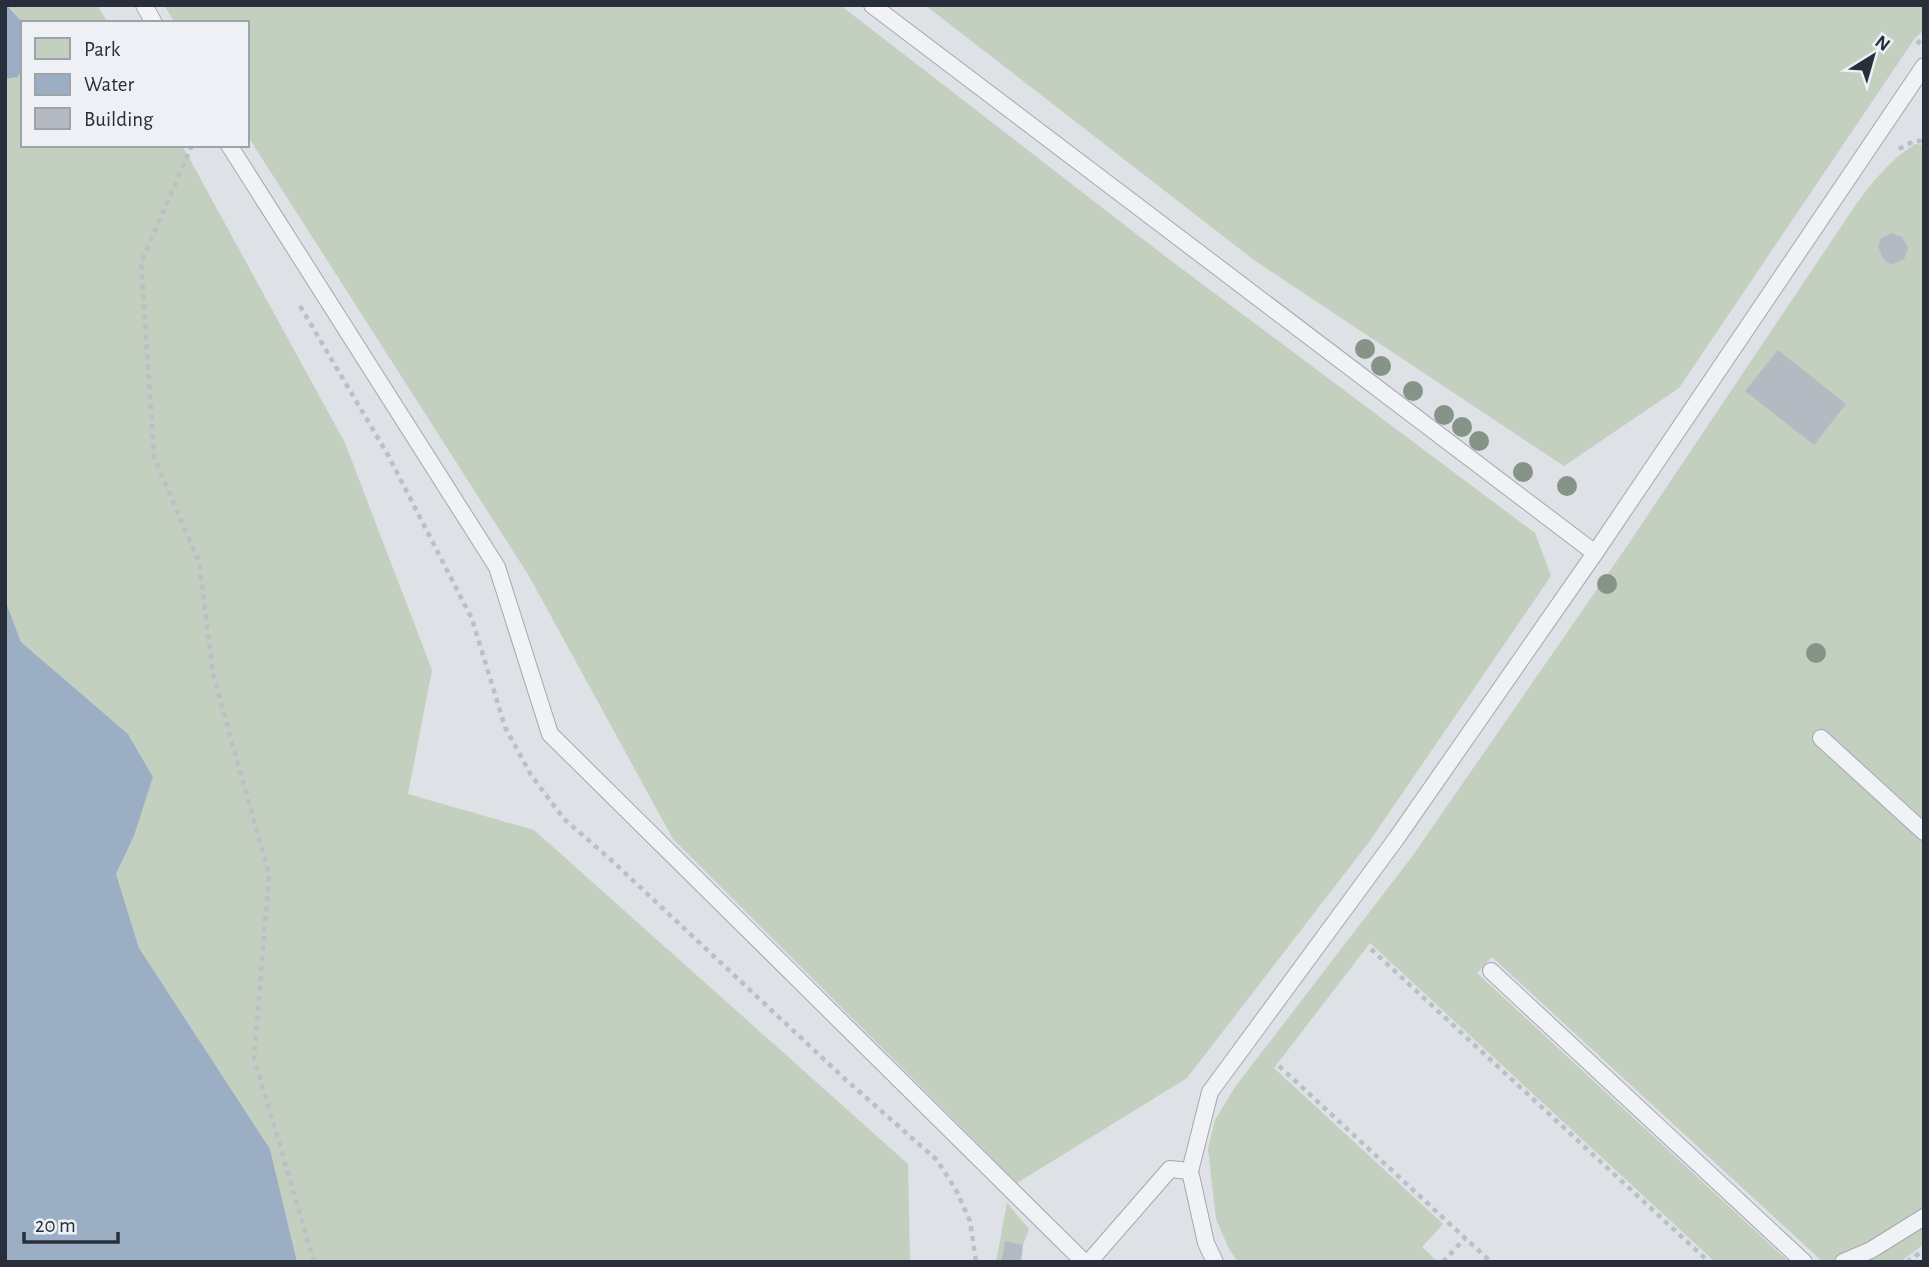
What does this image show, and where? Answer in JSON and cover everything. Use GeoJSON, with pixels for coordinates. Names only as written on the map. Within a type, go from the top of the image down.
{"type":"FeatureCollection","features":[{"type":"Feature","properties":{"kind":"lane"},"geometry":{"type":"LineString","coordinates":[[144,5],[153,21]]}},
{"type":"Feature","properties":{"kind":"lane"},"geometry":{"type":"LineString","coordinates":[[872,5],[1595,554]]}},
{"type":"Feature","properties":{"kind":"lane"},"geometry":{"type":"LineString","coordinates":[[1215,1262],[1206,1243],[1190,1171],[1210,1092],[1396,839],[1595,554],[1924,66]]}},
{"type":"Feature","properties":{"kind":"lane"},"geometry":{"type":"LineString","coordinates":[[230,147],[497,567],[550,734],[1086,1262],[1171,1169],[1190,1171]]}},
{"type":"Feature","properties":{"kind":"lane"},"geometry":{"type":"LineString","coordinates":[[1821,738],[1924,832]]}},
{"type":"Feature","properties":{"kind":"lane"},"geometry":{"type":"LineString","coordinates":[[1491,971],[1804,1262]]}},
{"type":"Feature","properties":{"kind":"lane"},"geometry":{"type":"LineString","coordinates":[[1843,1262],[1871,1250],[1924,1217]]}},
{"type":"Feature","properties":{"kind":"path"},"geometry":{"type":"LineString","coordinates":[[191,147],[141,264],[154,457],[199,562],[213,674],[269,876],[254,1058],[314,1262]]}},
{"type":"Feature","properties":{"kind":"path"},"geometry":{"type":"LineString","coordinates":[[1371,949],[1709,1262]]}},
{"type":"Feature","properties":{"kind":"path"},"geometry":{"type":"LineString","coordinates":[[1279,1066],[1491,1262]]}},
{"type":"Feature","properties":{"kind":"path"},"geometry":{"type":"LineString","coordinates":[[1443,1262],[1465,1238]]}},
{"type":"Feature","properties":{"kind":"path"},"geometry":{"type":"LineString","coordinates":[[1908,1262],[1924,1250]]}},
{"type":"Feature","properties":{"kind":"green space"},"geometry":{"type":"Polygon","coordinates":[[[8,5],[97,5],[107,21],[21,21],[8,5]]]}},
{"type":"Feature","properties":{"kind":"green space"},"geometry":{"type":"Polygon","coordinates":[[[164,5],[840,5],[1166,257],[1535,533],[1551,576],[1369,842],[1187,1078],[1017,1183],[673,839],[529,576],[248,137],[248,21],[174,21],[164,5]]]}},
{"type":"Feature","properties":{"kind":"green space"},"geometry":{"type":"Polygon","coordinates":[[[925,5],[1924,5],[1924,30],[1915,38],[1679,388],[1564,466],[1254,260],[925,5]]]}},
{"type":"Feature","properties":{"kind":"green space"},"geometry":{"type":"Polygon","coordinates":[[[21,70],[21,147],[183,147],[345,443],[432,670],[408,794],[534,830],[908,1164],[910,1262],[297,1262],[270,1149],[139,948],[116,874],[134,836],[153,777],[128,734],[21,642],[5,600],[5,79],[18,77],[21,70]]]}},
{"type":"Feature","properties":{"kind":"green space"},"geometry":{"type":"Polygon","coordinates":[[[1915,144],[1924,145],[1924,1244],[1900,1262],[1823,1262],[1492,957],[1477,973],[1789,1262],[1715,1262],[1370,943],[1274,1068],[1443,1224],[1422,1247],[1437,1261],[1238,1262],[1216,1219],[1208,1149],[1215,1120],[1235,1087],[1411,858],[1625,549],[1857,203],[1883,171],[1915,144]]]}},
{"type":"Feature","properties":{"kind":"green space"},"geometry":{"type":"Polygon","coordinates":[[[1007,1203],[1029,1229],[1023,1245],[1005,1242],[1001,1262],[996,1262],[1007,1203]]]}},
{"type":"Feature","properties":{"kind":"water"},"geometry":{"type":"Polygon","coordinates":[[[7,5],[21,21],[21,70],[18,77],[5,79],[7,5]]]}},
{"type":"Feature","properties":{"kind":"water"},"geometry":{"type":"Polygon","coordinates":[[[5,600],[21,642],[128,734],[153,777],[134,836],[116,874],[139,948],[270,1149],[297,1262],[5,1262],[5,600]]]}},
{"type":"Feature","properties":{"kind":"building"},"geometry":{"type":"Polygon","coordinates":[[[1892,233],[1902,237],[1908,248],[1904,259],[1891,265],[1883,259],[1878,246],[1881,238],[1892,233]]]}},
{"type":"Feature","properties":{"kind":"building"},"geometry":{"type":"Polygon","coordinates":[[[1778,350],[1846,404],[1814,445],[1745,391],[1778,350]]]}},
{"type":"Feature","properties":{"kind":"building"},"geometry":{"type":"Polygon","coordinates":[[[1005,1241],[1023,1245],[1021,1262],[1001,1262],[1005,1241]]]}}]}
